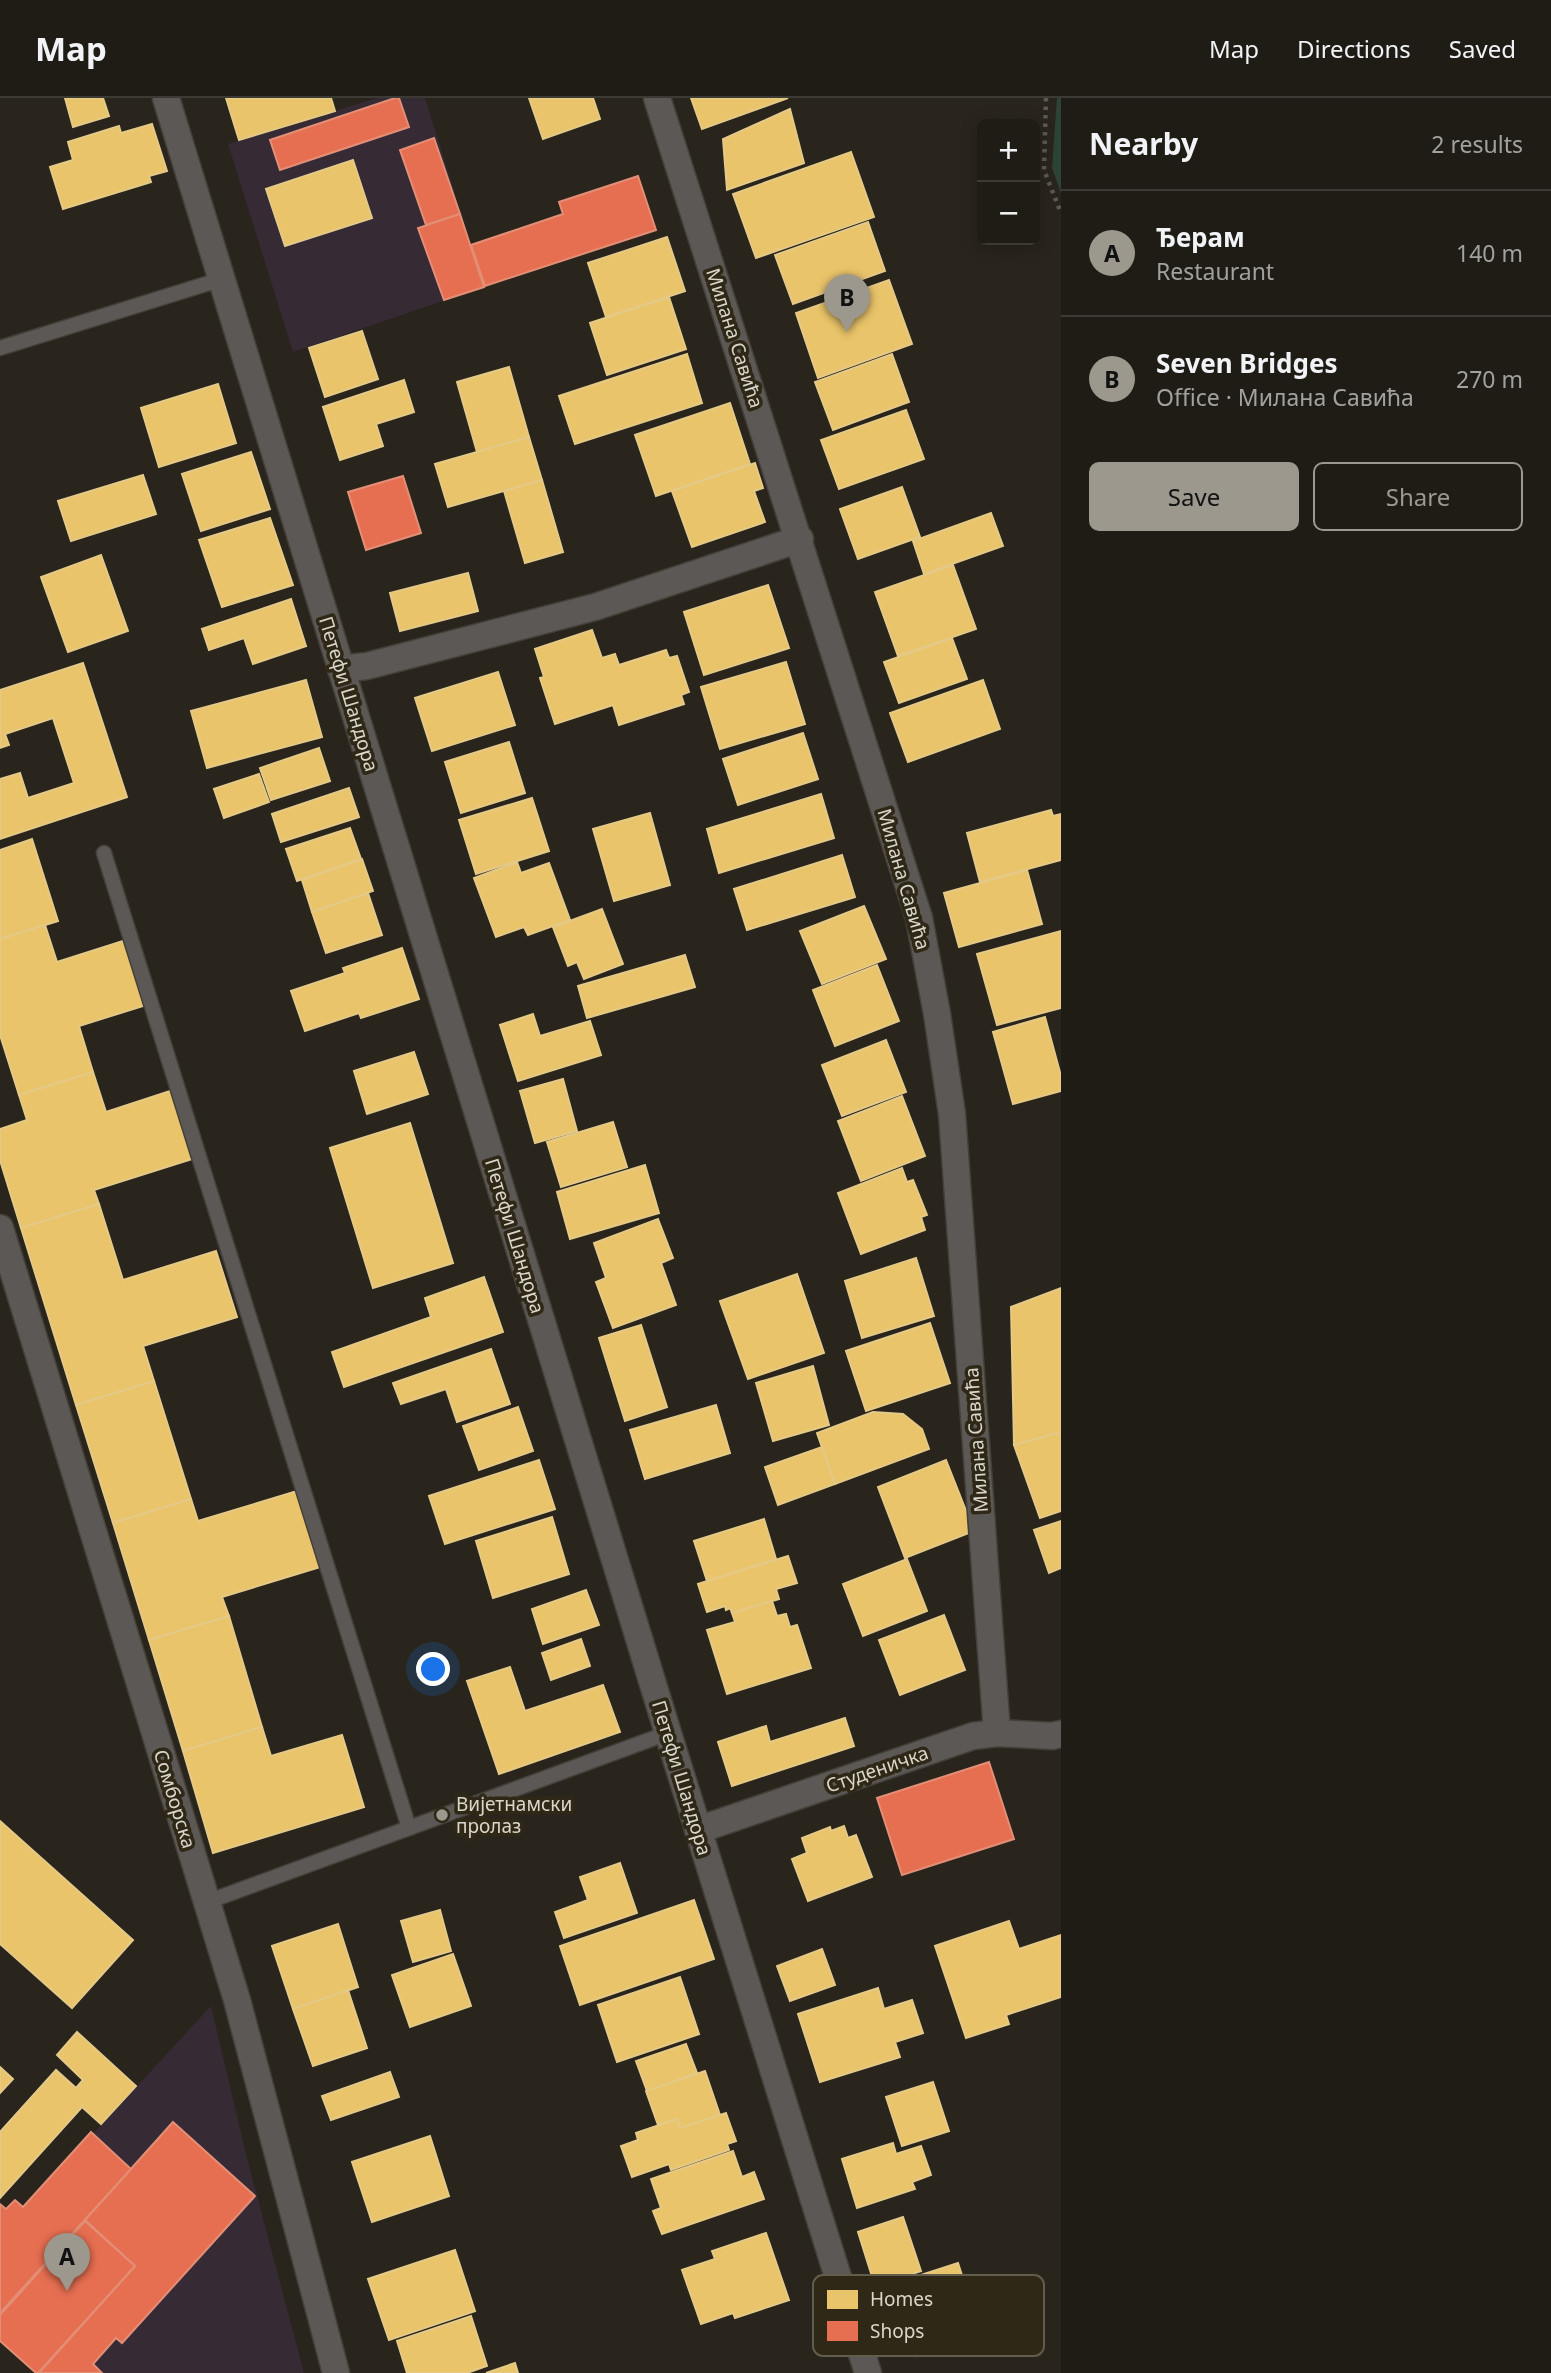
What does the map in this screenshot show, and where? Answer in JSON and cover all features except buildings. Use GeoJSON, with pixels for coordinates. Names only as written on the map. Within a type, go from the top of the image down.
{"type":"FeatureCollection","features":[{"type":"Feature","properties":{"kind":"street","name":"Петефи Шандора"},"geometry":{"type":"LineString","coordinates":[[166,98],[837,2275]]}},
{"type":"Feature","properties":{"kind":"street","name":"Милана Савића"},"geometry":{"type":"LineString","coordinates":[[657,98],[919,918],[937,1014],[955,1154],[997,1733]]}},
{"type":"Feature","properties":{"kind":"street"},"geometry":{"type":"LineString","coordinates":[[341,669],[367,666],[595,607],[800,539]]}},
{"type":"Feature","properties":{"kind":"street","name":"Сомборска"},"geometry":{"type":"LineString","coordinates":[[0,1228],[237,2000],[336,2373]]}},
{"type":"Feature","properties":{"kind":"street","name":"Студеничка"},"geometry":{"type":"LineString","coordinates":[[698,1830],[973,1736],[997,1733],[1052,1736],[1061,1734]]}},
{"type":"Feature","properties":{"kind":"street","name":"Петефи Шандора"},"geometry":{"type":"LineString","coordinates":[[863,2356],[868,2373]]}},
{"type":"Feature","properties":{"kind":"lane"},"geometry":{"type":"LineString","coordinates":[[0,348],[222,279]]}},
{"type":"Feature","properties":{"kind":"lane"},"geometry":{"type":"LineString","coordinates":[[104,853],[409,1828]]}},
{"type":"Feature","properties":{"kind":"lane"},"geometry":{"type":"LineString","coordinates":[[207,1902],[668,1733]]}},
{"type":"Feature","properties":{"kind":"path"},"geometry":{"type":"LineString","coordinates":[[1046,98],[1044,170],[1061,213]]}},
{"type":"Feature","properties":{"kind":"shaded area"},"geometry":{"type":"Polygon","coordinates":[[[377,98],[425,98],[484,287],[293,352],[228,144],[377,98]]]}},
{"type":"Feature","properties":{"kind":"shaded area"},"geometry":{"type":"Polygon","coordinates":[[[211,2006],[246,2154],[304,2373],[39,2373],[135,2266],[85,2220],[131,2169],[93,2134],[211,2006]]]}},
{"type":"Feature","properties":{"kind":"green space"},"geometry":{"type":"Polygon","coordinates":[[[1057,98],[1061,98],[1061,193],[1052,168],[1057,98]]]}},
{"type":"Feature","properties":{"kind":"place","name":"Seven Bridges"},"geometry":{"type":"Point","coordinates":[847,332]}},
{"type":"Feature","properties":{"kind":"place","name":"Вијетнамски пролаз"},"geometry":{"type":"Point","coordinates":[442,1815]}},
{"type":"Feature","properties":{"kind":"place","name":"Ђерам"},"geometry":{"type":"Point","coordinates":[67,2291]}}]}
